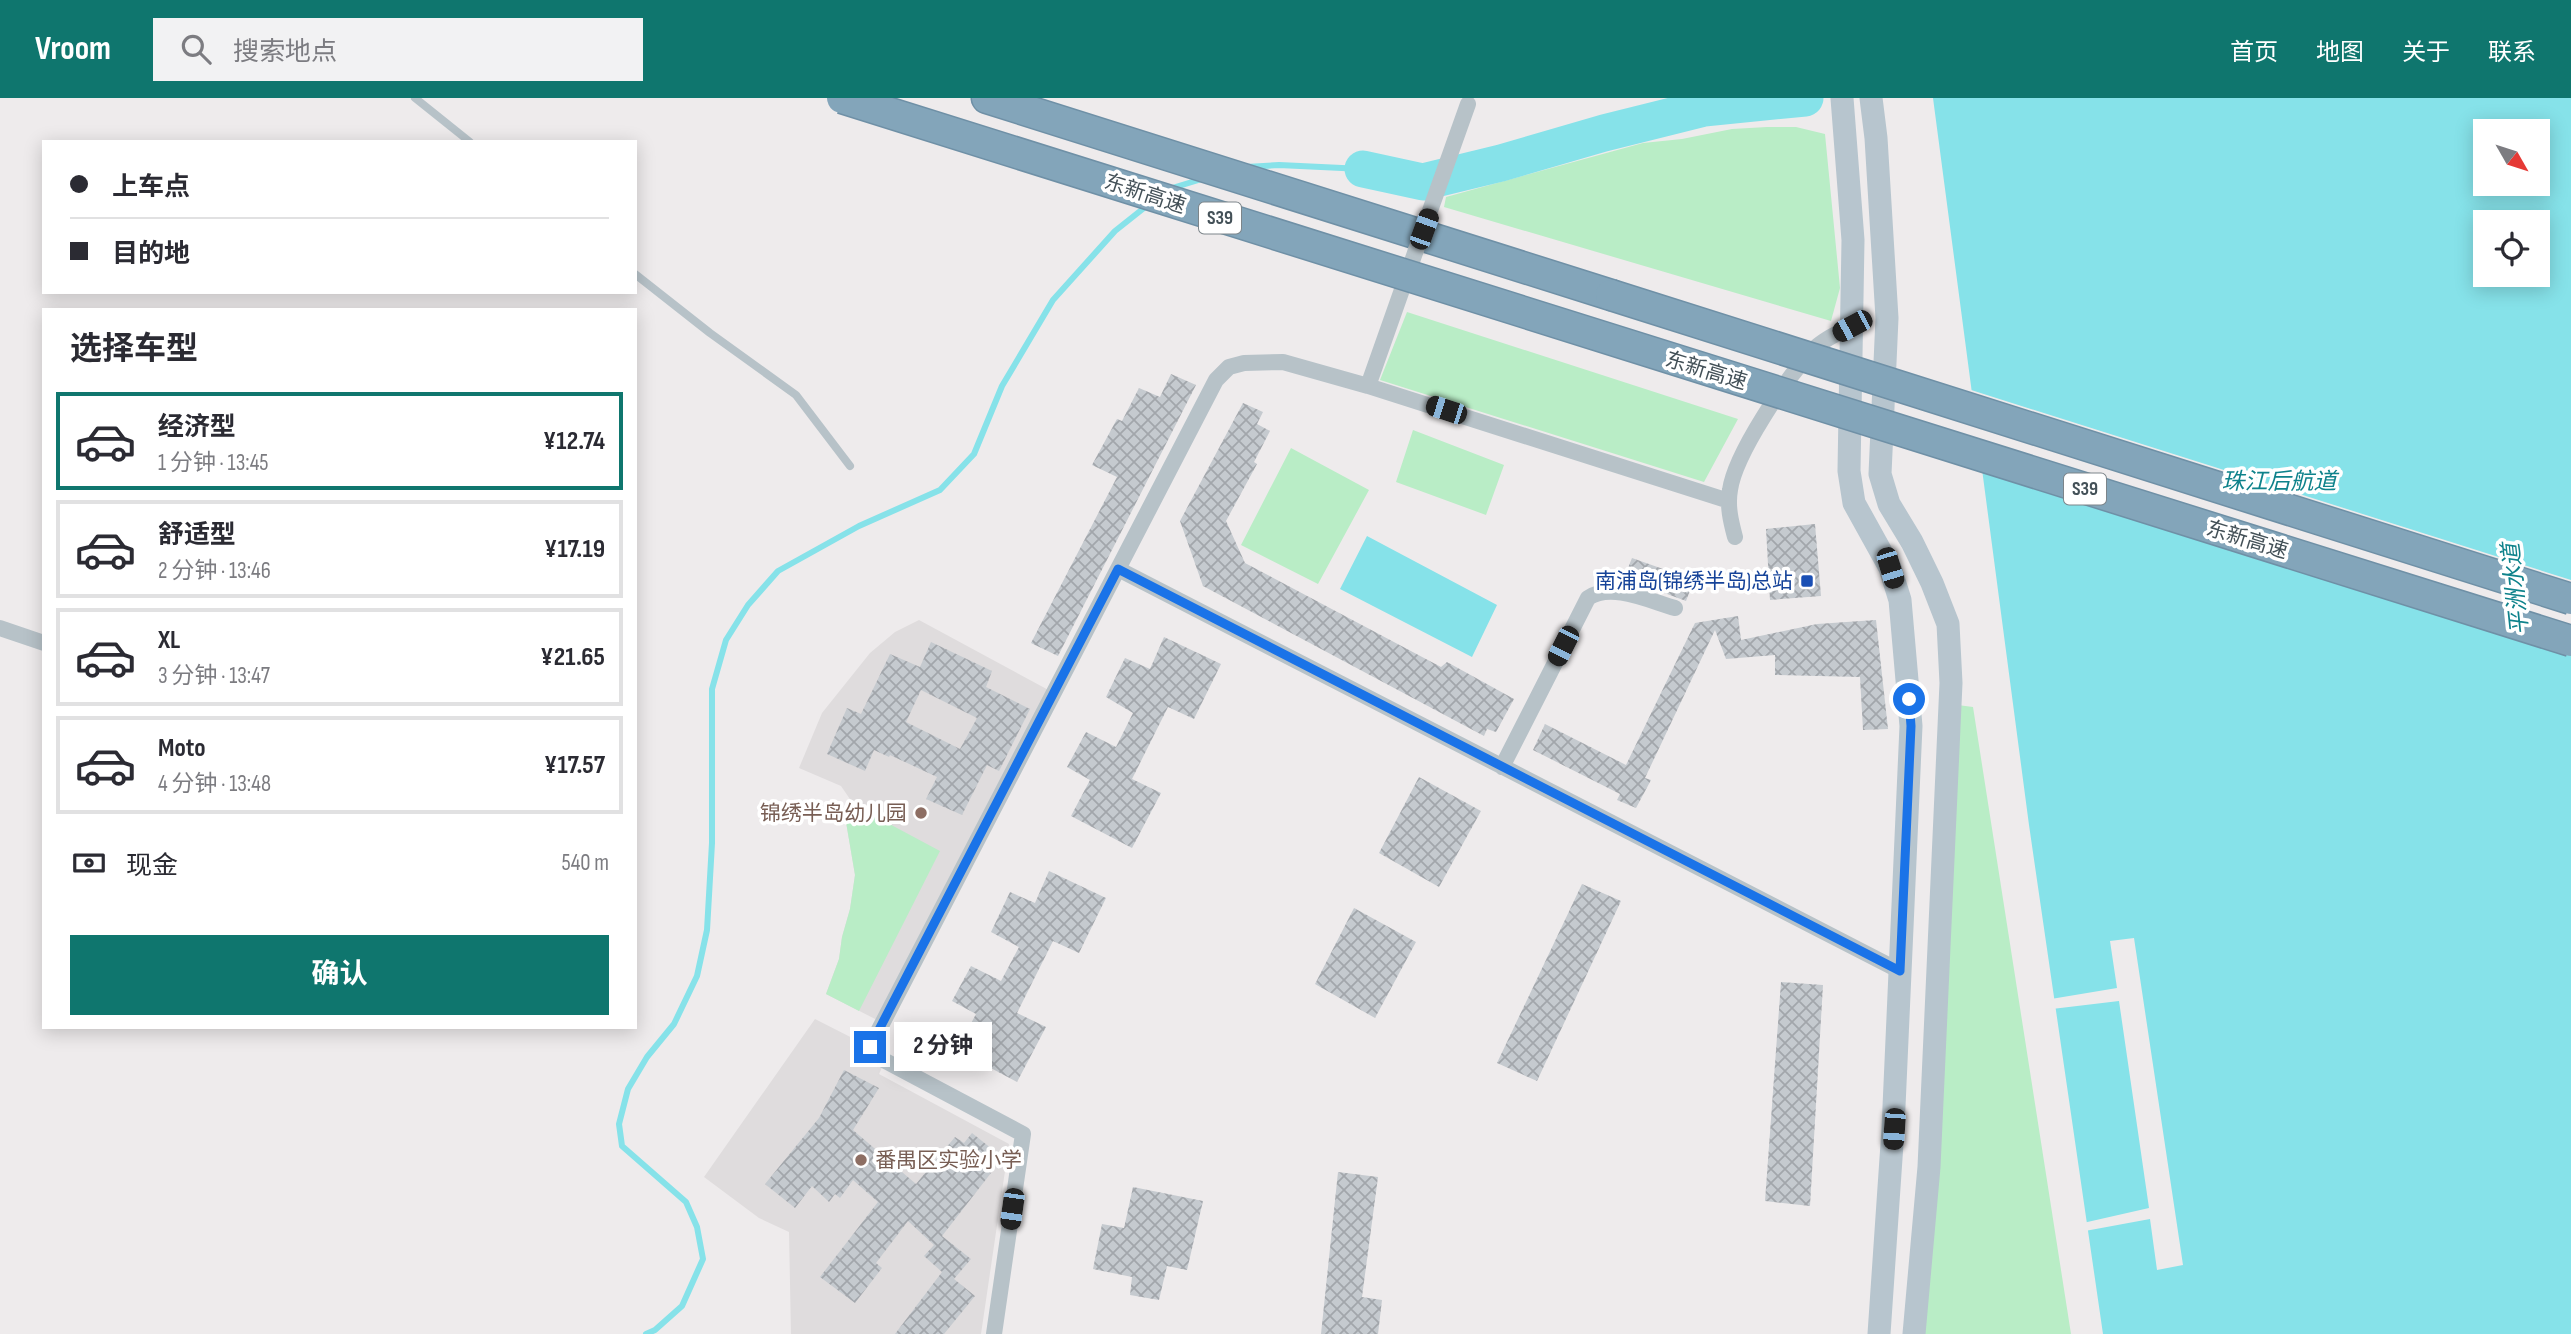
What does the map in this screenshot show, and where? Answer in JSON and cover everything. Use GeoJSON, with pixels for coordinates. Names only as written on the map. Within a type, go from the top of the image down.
{"type":"FeatureCollection","features":[{"type":"Feature","properties":{"kind":"highway","name":"东新高速"},"geometry":{"type":"LineString","coordinates":[[842,98],[2571,642]]}},
{"type":"Feature","properties":{"kind":"highway","name":"东新高速"},"geometry":{"type":"LineString","coordinates":[[987,98],[2571,599]]}},
{"type":"Feature","properties":{"kind":"street"},"geometry":{"type":"LineString","coordinates":[[1842,98],[1853,240],[1849,471],[1854,503],[1890,568],[1900,600],[1911,726],[1894,1129],[1879,1334]]}},
{"type":"Feature","properties":{"kind":"street"},"geometry":{"type":"LineString","coordinates":[[1871,98],[1887,318],[1880,474],[1889,504],[1912,542],[1948,624],[1951,683],[1929,1167],[1914,1334]]}},
{"type":"Feature","properties":{"kind":"street"},"geometry":{"type":"LineString","coordinates":[[1368,386],[1469,101]]}},
{"type":"Feature","properties":{"kind":"street"},"geometry":{"type":"LineString","coordinates":[[1735,537],[1729,500],[1730,488],[1744,452],[1794,372],[1812,350],[1852,326]]}},
{"type":"Feature","properties":{"kind":"street"},"geometry":{"type":"LineString","coordinates":[[994,1334],[1023,1134],[876,1056],[870,1047],[1216,380],[1229,367],[1262,361],[1283,362],[1368,386],[1729,500]]}},
{"type":"Feature","properties":{"kind":"street"},"geometry":{"type":"LineString","coordinates":[[1118,569],[1900,971]]}},
{"type":"Feature","properties":{"kind":"street"},"geometry":{"type":"LineString","coordinates":[[1502,767],[1588,598],[1595,593],[1628,594],[1675,608]]}},
{"type":"Feature","properties":{"kind":"street"},"geometry":{"type":"LineString","coordinates":[[0,628],[42,642]]}},
{"type":"Feature","properties":{"kind":"lane"},"geometry":{"type":"LineString","coordinates":[[415,98],[468,140]]}},
{"type":"Feature","properties":{"kind":"lane"},"geometry":{"type":"LineString","coordinates":[[637,276],[796,396],[850,466]]}},
{"type":"Feature","properties":{"kind":"shaded area","name":"锦绣半岛幼儿园"},"geometry":{"type":"Polygon","coordinates":[[[919,620],[1054,693],[883,1023],[826,994],[839,959],[850,909],[855,875],[846,822],[854,805],[841,786],[799,768],[822,713],[870,653],[895,632],[919,620]]]}},
{"type":"Feature","properties":{"kind":"shaded area","name":"番禺区实验小学"},"geometry":{"type":"Polygon","coordinates":[[[815,1019],[870,1047],[885,1061],[879,1074],[1009,1144],[981,1334],[791,1334],[789,1232],[759,1218],[704,1177],[815,1019]]]}},
{"type":"Feature","properties":{"kind":"green space"},"geometry":{"type":"Polygon","coordinates":[[[1796,127],[1825,134],[1840,288],[1831,321],[1444,207],[1446,197],[1643,143],[1682,139],[1732,129],[1796,127]]]}},
{"type":"Feature","properties":{"kind":"green space"},"geometry":{"type":"Polygon","coordinates":[[[1407,312],[1738,419],[1704,482],[1380,380],[1407,312]]]}},
{"type":"Feature","properties":{"kind":"green space"},"geometry":{"type":"Polygon","coordinates":[[[1413,430],[1504,465],[1486,515],[1396,482],[1413,430]]]}},
{"type":"Feature","properties":{"kind":"green space"},"geometry":{"type":"Polygon","coordinates":[[[1291,448],[1369,490],[1318,584],[1241,545],[1291,448]]]}},
{"type":"Feature","properties":{"kind":"green space"},"geometry":{"type":"Polygon","coordinates":[[[1950,704],[1973,707],[2071,1334],[1913,1334],[1950,704]]]}},
{"type":"Feature","properties":{"kind":"green space"},"geometry":{"type":"Polygon","coordinates":[[[854,805],[940,851],[859,1011],[826,994],[839,959],[850,909],[855,875],[846,822],[854,805]]]}},
{"type":"Feature","properties":{"kind":"water","name":"珠江后航道"},"geometry":{"type":"Polygon","coordinates":[[[1933,98],[2571,98],[2571,1334],[2103,1334],[2029,825],[1933,98]]]}},
{"type":"Feature","properties":{"kind":"water"},"geometry":{"type":"Polygon","coordinates":[[[1367,536],[1497,605],[1472,657],[1340,589],[1367,536]]]}},
{"type":"Feature","properties":{"kind":"pier"},"geometry":{"type":"Polygon","coordinates":[[[1968,389],[2571,580],[2571,655],[1978,469],[1968,389]]]}},
{"type":"Feature","properties":{"kind":"pier"},"geometry":{"type":"Polygon","coordinates":[[[2134,938],[2183,1265],[2157,1270],[2150,1219],[2085,1231],[2083,1223],[2149,1208],[2119,1001],[2052,1009],[2051,999],[2117,988],[2110,941],[2134,938]]]}},
{"type":"Feature","properties":{"kind":"building"},"geometry":{"type":"Polygon","coordinates":[[[1171,374],[1196,385],[1058,656],[1031,643],[1117,477],[1092,465],[1117,419],[1122,421],[1139,388],[1160,397],[1171,374]]]}},
{"type":"Feature","properties":{"kind":"building"},"geometry":{"type":"Polygon","coordinates":[[[1243,403],[1263,412],[1257,424],[1270,431],[1254,462],[1257,464],[1226,521],[1245,563],[1441,667],[1447,662],[1514,699],[1496,732],[1487,729],[1484,736],[1203,586],[1180,521],[1243,403]]]}},
{"type":"Feature","properties":{"kind":"building"},"geometry":{"type":"Polygon","coordinates":[[[1815,524],[1821,596],[1770,600],[1766,529],[1815,524]]]}},
{"type":"Feature","properties":{"kind":"building"},"geometry":{"type":"Polygon","coordinates":[[[1632,558],[1694,580],[1686,601],[1624,578],[1632,558]]]}},
{"type":"Feature","properties":{"kind":"building"},"geometry":{"type":"Polygon","coordinates":[[[1738,616],[1741,640],[1817,624],[1876,620],[1888,729],[1863,730],[1860,677],[1775,675],[1775,655],[1726,659],[1715,630],[1645,778],[1651,780],[1636,808],[1617,800],[1620,794],[1533,750],[1545,724],[1626,765],[1695,623],[1738,616]]]}},
{"type":"Feature","properties":{"kind":"building"},"geometry":{"type":"Polygon","coordinates":[[[1164,637],[1221,664],[1194,719],[1168,707],[1132,779],[1161,793],[1132,848],[1071,816],[1090,780],[1067,767],[1086,732],[1116,747],[1133,713],[1106,697],[1125,658],[1150,669],[1164,637]]]}},
{"type":"Feature","properties":{"kind":"building"},"geometry":{"type":"Polygon","coordinates":[[[931,642],[992,671],[986,687],[1030,709],[999,771],[987,765],[962,815],[926,799],[937,777],[890,755],[889,757],[874,750],[865,771],[827,754],[847,708],[861,714],[890,654],[920,667],[931,642]],[[921,690],[906,722],[960,749],[977,718],[921,690]]]}},
{"type":"Feature","properties":{"kind":"building"},"geometry":{"type":"Polygon","coordinates":[[[1419,777],[1481,811],[1439,887],[1379,853],[1419,777]]]}},
{"type":"Feature","properties":{"kind":"building"},"geometry":{"type":"Polygon","coordinates":[[[1049,871],[1106,898],[1079,953],[1053,941],[1017,1013],[1046,1027],[1017,1082],[957,1050],[976,1014],[952,1001],[971,966],[1001,981],[1019,947],[991,932],[1010,892],[1035,903],[1049,871]]]}},
{"type":"Feature","properties":{"kind":"building"},"geometry":{"type":"Polygon","coordinates":[[[1582,884],[1621,901],[1537,1081],[1497,1063],[1582,884]]]}},
{"type":"Feature","properties":{"kind":"building"},"geometry":{"type":"Polygon","coordinates":[[[1354,908],[1416,942],[1375,1018],[1315,984],[1354,908]]]}},
{"type":"Feature","properties":{"kind":"building"},"geometry":{"type":"Polygon","coordinates":[[[1781,982],[1823,985],[1810,1206],[1765,1201],[1781,982]]]}},
{"type":"Feature","properties":{"kind":"building"},"geometry":{"type":"Polygon","coordinates":[[[844,1070],[879,1088],[853,1130],[916,1184],[955,1137],[964,1143],[972,1133],[997,1153],[985,1168],[991,1173],[942,1236],[971,1259],[954,1279],[975,1296],[944,1334],[895,1334],[942,1272],[924,1256],[934,1245],[908,1221],[876,1263],[882,1268],[855,1303],[820,1277],[878,1202],[853,1180],[840,1198],[835,1194],[829,1202],[812,1186],[795,1208],[765,1184],[819,1118],[844,1070]]]}},
{"type":"Feature","properties":{"kind":"building"},"geometry":{"type":"Polygon","coordinates":[[[1338,1172],[1378,1177],[1362,1297],[1382,1300],[1378,1334],[1321,1334],[1338,1172]]]}},
{"type":"Feature","properties":{"kind":"building"},"geometry":{"type":"Polygon","coordinates":[[[1133,1187],[1203,1201],[1187,1270],[1167,1266],[1159,1300],[1130,1295],[1132,1277],[1093,1269],[1102,1224],[1124,1228],[1133,1187]]]}},
{"type":"Feature","properties":{"kind":"waterway"},"geometry":{"type":"LineString","coordinates":[[1363,169],[1423,182],[1704,108],[1805,98]]}},
{"type":"Feature","properties":{"kind":"waterway"},"geometry":{"type":"LineString","coordinates":[[1246,167],[1279,165],[1363,169]]}},
{"type":"Feature","properties":{"kind":"waterway"},"geometry":{"type":"LineString","coordinates":[[1169,189],[1205,178]]}},
{"type":"Feature","properties":{"kind":"waterway"},"geometry":{"type":"LineString","coordinates":[[646,1334],[655,1330],[682,1306],[703,1259],[697,1227],[686,1202],[622,1146],[619,1124],[628,1089],[647,1057],[674,1024],[697,976],[707,930],[712,843],[712,689],[726,640],[748,605],[778,571],[859,526],[940,490],[974,454],[1002,386],[1053,300],[1115,231],[1149,204]]}},
{"type":"Feature","properties":{"kind":"place","name":"南浦岛(锦绣半岛)总站"},"geometry":{"type":"Point","coordinates":[1807,581]}},
{"type":"Feature","properties":{"kind":"place","name":"锦绣半岛幼儿园"},"geometry":{"type":"Point","coordinates":[921,813]}},
{"type":"Feature","properties":{"kind":"place","name":"番禺区实验小学"},"geometry":{"type":"Point","coordinates":[861,1160]}},
{"type":"Feature","properties":{"kind":"route"},"geometry":{"type":"LineString","coordinates":[[870,1047],[1118,569],[1900,971],[1911,726],[1909,699]]}},
{"type":"Feature","properties":{"kind":"water label","name":"平洲水道"},"geometry":{"type":"Point","coordinates":[2516,589]}}]}
